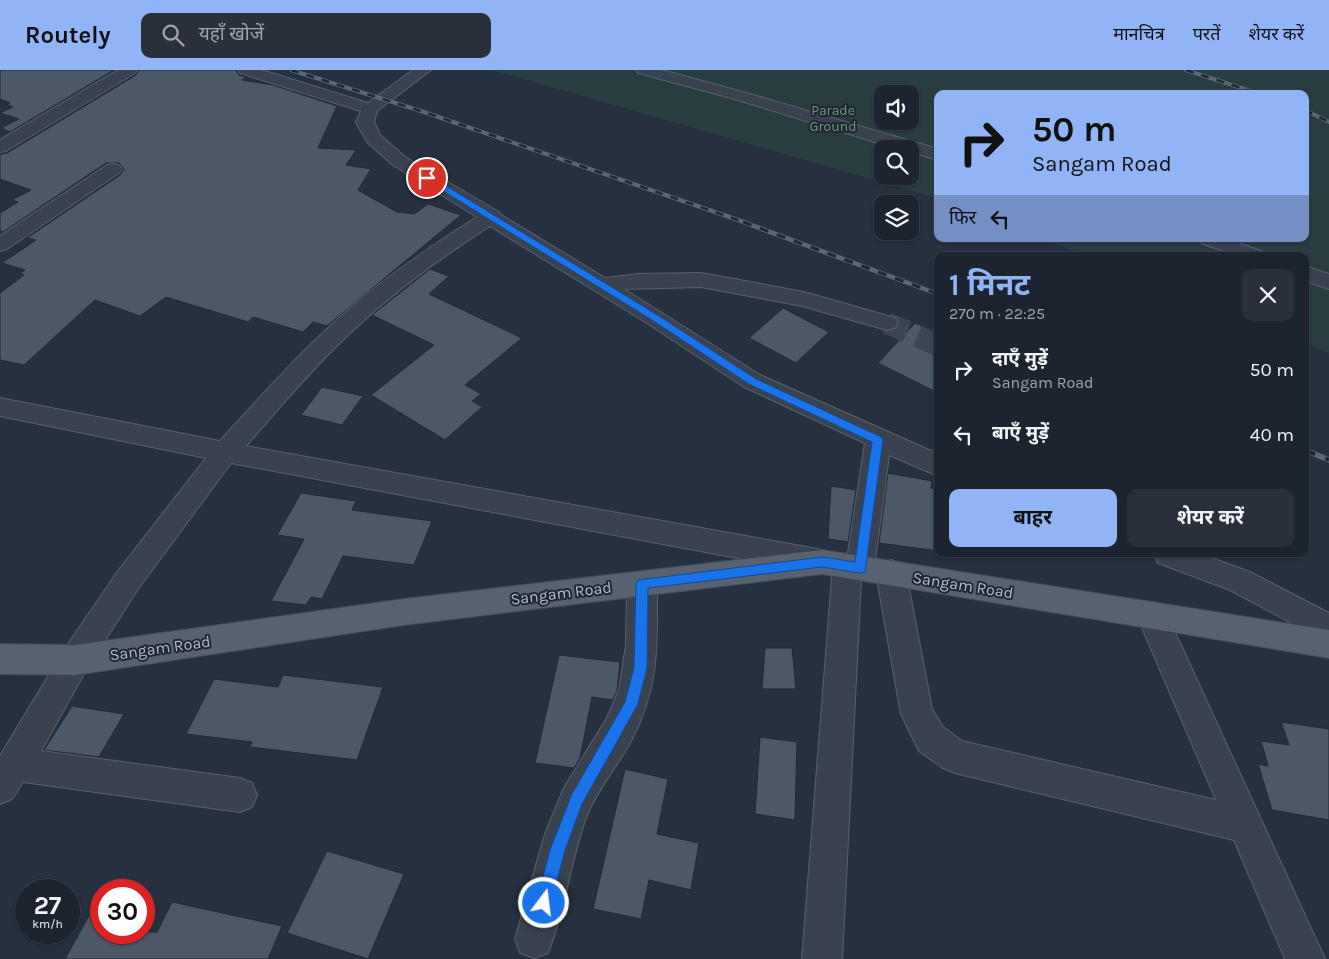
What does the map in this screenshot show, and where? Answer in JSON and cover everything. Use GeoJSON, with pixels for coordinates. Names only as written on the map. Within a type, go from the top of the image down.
{"type":"FeatureCollection","features":[{"type":"Feature","properties":{"kind":"main road","name":"Sangam Road"},"geometry":{"type":"LineString","coordinates":[[0,659],[75,660],[404,612],[642,584],[855,567],[1329,644]]}},
{"type":"Feature","properties":{"kind":"street"},"geometry":{"type":"LineString","coordinates":[[0,147],[129,70]]}},
{"type":"Feature","properties":{"kind":"street"},"geometry":{"type":"LineString","coordinates":[[246,70],[370,109]]}},
{"type":"Feature","properties":{"kind":"street"},"geometry":{"type":"LineString","coordinates":[[423,70],[370,109],[365,122],[373,138],[399,161],[492,216],[752,382],[934,464]]}},
{"type":"Feature","properties":{"kind":"street"},"geometry":{"type":"LineString","coordinates":[[644,70],[737,95],[934,154]]}},
{"type":"Feature","properties":{"kind":"street"},"geometry":{"type":"LineString","coordinates":[[0,245],[113,169]]}},
{"type":"Feature","properties":{"kind":"street"},"geometry":{"type":"LineString","coordinates":[[240,795],[8,776],[75,660],[128,580],[225,452],[332,337],[384,291],[435,252],[492,216]]}},
{"type":"Feature","properties":{"kind":"street"},"geometry":{"type":"LineString","coordinates":[[1217,242],[1245,252]]}},
{"type":"Feature","properties":{"kind":"street"},"geometry":{"type":"LineString","coordinates":[[1309,274],[1329,282]]}},
{"type":"Feature","properties":{"kind":"street"},"geometry":{"type":"LineString","coordinates":[[602,285],[638,281],[701,280],[804,299],[887,323]]}},
{"type":"Feature","properties":{"kind":"street"},"geometry":{"type":"LineString","coordinates":[[0,407],[225,452],[855,567]]}},
{"type":"Feature","properties":{"kind":"street"},"geometry":{"type":"LineString","coordinates":[[822,959],[855,567],[878,440]]}},
{"type":"Feature","properties":{"kind":"street"},"geometry":{"type":"LineString","coordinates":[[1176,557],[1240,581],[1329,629]]}},
{"type":"Feature","properties":{"kind":"street"},"geometry":{"type":"LineString","coordinates":[[1225,557],[1240,581]]}},
{"type":"Feature","properties":{"kind":"street"},"geometry":{"type":"LineString","coordinates":[[855,567],[917,714],[931,739],[955,756],[1246,825]]}},
{"type":"Feature","properties":{"kind":"street"},"geometry":{"type":"LineString","coordinates":[[534,938],[557,850],[577,800],[631,704],[640,668],[642,584]]}},
{"type":"Feature","properties":{"kind":"street"},"geometry":{"type":"LineString","coordinates":[[1152,616],[1305,959]]}},
{"type":"Feature","properties":{"kind":"green space","name":"Parade Ground"},"geometry":{"type":"Polygon","coordinates":[[[492,70],[1329,70],[1329,353],[1309,345],[1309,252],[1077,252],[1051,242],[1309,242],[1309,90],[934,90],[934,197],[892,185],[919,185],[919,140],[874,140],[874,180],[492,70]]]}},
{"type":"Feature","properties":{"kind":"building"},"geometry":{"type":"Polygon","coordinates":[[[0,70],[114,70],[10,132],[1,128],[19,119],[0,113],[13,107],[6,104],[10,103],[0,99],[0,70]]]}},
{"type":"Feature","properties":{"kind":"building"},"geometry":{"type":"Polygon","coordinates":[[[139,70],[236,70],[239,75],[246,77],[242,80],[273,85],[337,106],[318,148],[356,150],[346,165],[371,169],[358,190],[397,212],[414,214],[428,204],[461,215],[327,326],[313,322],[303,332],[253,317],[248,322],[166,297],[140,316],[95,300],[24,365],[0,360],[0,293],[24,275],[20,273],[25,270],[2,263],[36,240],[27,238],[120,175],[124,169],[119,163],[106,163],[3,232],[0,231],[0,213],[18,202],[12,200],[31,190],[0,179],[0,154],[7,153],[136,75],[139,70]]]}},
{"type":"Feature","properties":{"kind":"building"},"geometry":{"type":"Polygon","coordinates":[[[430,269],[449,276],[429,294],[522,338],[465,385],[481,394],[472,401],[482,407],[445,440],[371,395],[434,345],[372,315],[430,269]]]}},
{"type":"Feature","properties":{"kind":"building"},"geometry":{"type":"Polygon","coordinates":[[[783,308],[829,332],[796,363],[749,338],[783,308]]]}},
{"type":"Feature","properties":{"kind":"building"},"geometry":{"type":"Polygon","coordinates":[[[915,323],[934,331],[934,391],[878,363],[915,323]]]}},
{"type":"Feature","properties":{"kind":"building"},"geometry":{"type":"Polygon","coordinates":[[[322,387],[363,396],[342,425],[301,415],[322,387]]]}},
{"type":"Feature","properties":{"kind":"building"},"geometry":{"type":"Polygon","coordinates":[[[888,473],[932,481],[931,488],[934,489],[934,550],[879,543],[888,473]]]}},
{"type":"Feature","properties":{"kind":"building"},"geometry":{"type":"Polygon","coordinates":[[[831,486],[856,490],[848,542],[828,539],[831,486]]]}},
{"type":"Feature","properties":{"kind":"building"},"geometry":{"type":"Polygon","coordinates":[[[301,493],[356,501],[352,510],[432,521],[414,565],[343,556],[322,599],[311,597],[306,605],[271,601],[304,539],[277,535],[301,493]]]}},
{"type":"Feature","properties":{"kind":"building"},"geometry":{"type":"Polygon","coordinates":[[[765,648],[792,648],[796,689],[762,689],[765,648]]]}},
{"type":"Feature","properties":{"kind":"building"},"geometry":{"type":"Polygon","coordinates":[[[559,655],[620,662],[617,691],[613,700],[592,697],[580,758],[574,768],[535,763],[559,655]]]}},
{"type":"Feature","properties":{"kind":"building"},"geometry":{"type":"Polygon","coordinates":[[[283,675],[383,687],[357,760],[250,747],[252,742],[186,734],[214,679],[278,687],[283,675]]]}},
{"type":"Feature","properties":{"kind":"building"},"geometry":{"type":"Polygon","coordinates":[[[72,706],[124,714],[99,757],[44,750],[72,706]]]}},
{"type":"Feature","properties":{"kind":"building"},"geometry":{"type":"Polygon","coordinates":[[[1281,722],[1329,729],[1329,820],[1272,810],[1258,764],[1268,766],[1261,741],[1289,745],[1281,722]]]}},
{"type":"Feature","properties":{"kind":"building"},"geometry":{"type":"Polygon","coordinates":[[[760,737],[797,742],[795,820],[755,814],[760,737]]]}},
{"type":"Feature","properties":{"kind":"building"},"geometry":{"type":"Polygon","coordinates":[[[625,769],[668,779],[657,834],[699,843],[691,890],[649,880],[641,919],[593,909],[625,769]]]}},
{"type":"Feature","properties":{"kind":"building"},"geometry":{"type":"Polygon","coordinates":[[[327,851],[404,874],[368,959],[287,933],[327,851]]]}},
{"type":"Feature","properties":{"kind":"building"},"geometry":{"type":"Polygon","coordinates":[[[172,902],[282,926],[268,959],[65,959],[73,944],[80,944],[80,932],[90,914],[90,944],[155,944],[155,932],[157,932],[172,902]]]}},
{"type":"Feature","properties":{"kind":"tunnel"},"geometry":{"type":"LineString","coordinates":[[887,323],[934,343]]}},
{"type":"Feature","properties":{"kind":"railway"},"geometry":{"type":"LineString","coordinates":[[291,70],[424,112],[747,223]]}},
{"type":"Feature","properties":{"kind":"railway"},"geometry":{"type":"LineString","coordinates":[[1186,70],[1248,90]]}},
{"type":"Feature","properties":{"kind":"railway"},"geometry":{"type":"LineString","coordinates":[[1309,112],[1329,122]]}},
{"type":"Feature","properties":{"kind":"railway"},"geometry":{"type":"LineString","coordinates":[[743,222],[934,293]]}},
{"type":"Feature","properties":{"kind":"railway"},"geometry":{"type":"LineString","coordinates":[[1309,452],[1329,460]]}},
{"type":"Feature","properties":{"kind":"route"},"geometry":{"type":"LineString","coordinates":[[427,178],[492,216],[655,318],[752,382],[878,440],[860,568],[822,562],[642,584],[640,668],[631,704],[577,800],[557,850],[544,903]]}}]}
